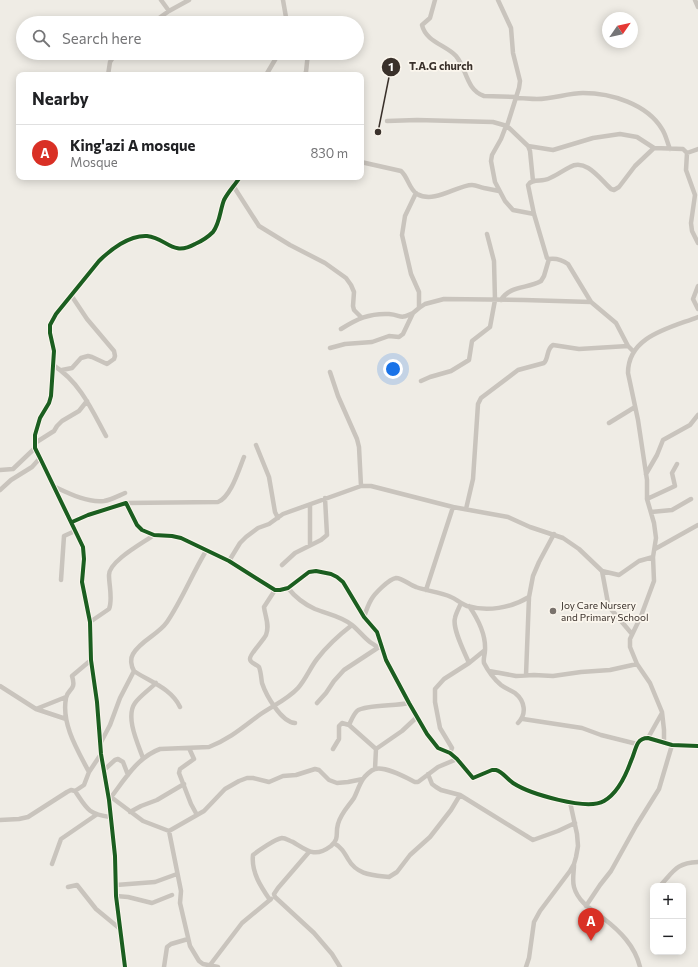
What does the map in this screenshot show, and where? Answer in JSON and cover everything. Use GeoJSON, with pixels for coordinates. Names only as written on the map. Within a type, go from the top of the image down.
{"type":"FeatureCollection","features":[{"type":"Feature","properties":{"kind":"street"},"geometry":{"type":"LineString","coordinates":[[161,0],[169,11]]}},
{"type":"Feature","properties":{"kind":"street"},"geometry":{"type":"LineString","coordinates":[[162,16],[189,0]]}},
{"type":"Feature","properties":{"kind":"street"},"geometry":{"type":"LineString","coordinates":[[283,0],[286,16]]}},
{"type":"Feature","properties":{"kind":"street"},"geometry":{"type":"LineString","coordinates":[[435,0],[430,18],[422,26],[425,33],[455,56],[461,64],[471,86],[479,94],[484,96],[538,99],[583,93],[598,94],[617,99],[636,105],[648,113],[661,127],[670,149]]}},
{"type":"Feature","properties":{"kind":"street"},"geometry":{"type":"LineString","coordinates":[[498,0],[511,28],[514,53],[519,75],[519,88],[507,126],[492,155],[491,162],[495,182],[505,201],[513,210],[534,214]]}},
{"type":"Feature","properties":{"kind":"street"},"geometry":{"type":"LineString","coordinates":[[695,0],[698,7]]}},
{"type":"Feature","properties":{"kind":"street"},"geometry":{"type":"LineString","coordinates":[[108,72],[111,60]]}},
{"type":"Feature","properties":{"kind":"street"},"geometry":{"type":"LineString","coordinates":[[268,72],[275,60]]}},
{"type":"Feature","properties":{"kind":"street"},"geometry":{"type":"LineString","coordinates":[[306,72],[307,60]]}},
{"type":"Feature","properties":{"kind":"street"},"geometry":{"type":"LineString","coordinates":[[387,121],[433,120],[493,122],[507,126],[528,146],[532,158],[533,181]]}},
{"type":"Feature","properties":{"kind":"street"},"geometry":{"type":"LineString","coordinates":[[528,146],[553,150],[593,138],[620,134],[637,137],[654,148],[683,149],[687,153]]}},
{"type":"Feature","properties":{"kind":"street"},"geometry":{"type":"LineString","coordinates":[[501,300],[508,292],[541,282],[549,259],[546,255],[534,214],[528,185],[529,183],[533,181],[546,180],[558,175],[575,164],[580,164],[587,167],[614,190],[619,187],[635,166],[654,148]]}},
{"type":"Feature","properties":{"kind":"street"},"geometry":{"type":"LineString","coordinates":[[687,153],[698,149]]}},
{"type":"Feature","properties":{"kind":"street"},"geometry":{"type":"LineString","coordinates":[[687,153],[686,170],[697,202],[691,223],[694,236],[698,243]]}},
{"type":"Feature","properties":{"kind":"street"},"geometry":{"type":"LineString","coordinates":[[364,163],[401,171],[405,175],[412,189],[416,193],[423,196],[433,196],[447,193],[471,184],[499,191]]}},
{"type":"Feature","properties":{"kind":"street"},"geometry":{"type":"LineString","coordinates":[[125,967],[116,896],[110,799],[101,754],[97,702],[91,660],[90,622],[82,582],[84,559],[83,547],[35,446],[36,427],[52,396],[54,351],[50,333],[50,325],[56,314],[71,294],[106,254],[124,243],[135,238],[145,236],[181,249],[203,240],[214,230],[225,199],[238,180]]}},
{"type":"Feature","properties":{"kind":"street"},"geometry":{"type":"LineString","coordinates":[[234,187],[259,226],[290,245],[325,263],[346,278],[352,285],[354,292],[354,310],[361,317]]}},
{"type":"Feature","properties":{"kind":"street"},"geometry":{"type":"LineString","coordinates":[[416,193],[405,216],[402,235],[410,274],[419,292],[418,308]]}},
{"type":"Feature","properties":{"kind":"street"},"geometry":{"type":"LineString","coordinates":[[421,382],[430,377],[451,370],[469,360],[472,341],[490,327],[495,300],[494,261],[487,234]]}},
{"type":"Feature","properties":{"kind":"street"},"geometry":{"type":"LineString","coordinates":[[549,259],[558,259],[568,264],[591,302],[616,323],[628,346],[633,350]]}},
{"type":"Feature","properties":{"kind":"street"},"geometry":{"type":"LineString","coordinates":[[698,286],[693,299],[698,309]]}},
{"type":"Feature","properties":{"kind":"street"},"geometry":{"type":"LineString","coordinates":[[62,370],[72,368],[81,358],[84,357],[92,357],[107,364],[114,359],[115,356],[114,351],[87,319],[71,294]]}},
{"type":"Feature","properties":{"kind":"street"},"geometry":{"type":"LineString","coordinates":[[341,329],[361,317],[389,314],[405,317],[425,304],[444,299],[458,298],[591,302]]}},
{"type":"Feature","properties":{"kind":"street"},"geometry":{"type":"LineString","coordinates":[[330,348],[345,344],[372,342],[389,336],[399,337],[404,334],[413,313]]}},
{"type":"Feature","properties":{"kind":"street"},"geometry":{"type":"LineString","coordinates":[[664,743],[662,712],[650,683],[637,664],[630,647],[630,639],[641,616],[654,581],[653,557],[656,532],[647,498],[647,480],[628,366],[633,350],[645,340],[659,332],[698,317]]}},
{"type":"Feature","properties":{"kind":"street"},"geometry":{"type":"LineString","coordinates":[[466,509],[473,479],[478,404],[481,398],[518,370],[544,363],[549,349],[553,345],[579,349],[628,346]]}},
{"type":"Feature","properties":{"kind":"street"},"geometry":{"type":"LineString","coordinates":[[53,365],[62,370],[75,384],[87,401],[106,436]]}},
{"type":"Feature","properties":{"kind":"street"},"geometry":{"type":"LineString","coordinates":[[330,372],[338,396],[357,439],[359,447],[361,486]]}},
{"type":"Feature","properties":{"kind":"street"},"geometry":{"type":"LineString","coordinates":[[0,470],[13,469],[35,446],[55,430],[59,423],[79,411],[87,401]]}},
{"type":"Feature","properties":{"kind":"street"},"geometry":{"type":"LineString","coordinates":[[609,423],[634,407]]}},
{"type":"Feature","properties":{"kind":"street"},"geometry":{"type":"LineString","coordinates":[[646,474],[657,455],[663,440],[690,425],[698,415]]}},
{"type":"Feature","properties":{"kind":"street"},"geometry":{"type":"LineString","coordinates":[[256,445],[269,476],[278,518]]}},
{"type":"Feature","properties":{"kind":"street"},"geometry":{"type":"LineString","coordinates":[[72,522],[88,515],[126,503],[218,502],[228,495],[244,457]]}},
{"type":"Feature","properties":{"kind":"street"},"geometry":{"type":"LineString","coordinates":[[0,490],[11,480],[32,467],[40,458]]}},
{"type":"Feature","properties":{"kind":"street"},"geometry":{"type":"LineString","coordinates":[[647,498],[675,486],[672,473],[678,464]]}},
{"type":"Feature","properties":{"kind":"street"},"geometry":{"type":"LineString","coordinates":[[53,486],[89,500],[96,501],[106,501],[124,494]]}},
{"type":"Feature","properties":{"kind":"street"},"geometry":{"type":"LineString","coordinates":[[229,561],[240,543],[258,528],[269,524],[283,514],[361,486],[380,488],[453,507],[508,517],[530,527],[563,538],[579,548],[602,571],[619,575],[639,561],[653,557]]}},
{"type":"Feature","properties":{"kind":"street"},"geometry":{"type":"LineString","coordinates":[[282,565],[295,553],[327,535],[325,498]]}},
{"type":"Feature","properties":{"kind":"street"},"geometry":{"type":"LineString","coordinates":[[651,512],[672,510],[691,499]]}},
{"type":"Feature","properties":{"kind":"street"},"geometry":{"type":"LineString","coordinates":[[126,503],[137,525],[142,530],[154,535],[181,538],[229,561],[275,590],[288,588],[309,572],[316,571],[331,574],[337,577],[343,582],[364,617],[377,632],[380,647],[386,660],[427,734],[438,748],[450,753],[457,759],[473,778],[492,770],[496,770],[513,783],[527,790],[570,802],[588,805],[598,804],[605,801],[621,782],[627,772],[640,741],[648,738],[664,743],[698,746]]}},
{"type":"Feature","properties":{"kind":"street"},"geometry":{"type":"LineString","coordinates":[[310,505],[310,545]]}},
{"type":"Feature","properties":{"kind":"street"},"geometry":{"type":"LineString","coordinates":[[426,590],[453,507]]}},
{"type":"Feature","properties":{"kind":"street"},"geometry":{"type":"LineString","coordinates":[[655,549],[698,525]]}},
{"type":"Feature","properties":{"kind":"street"},"geometry":{"type":"LineString","coordinates":[[61,580],[64,536],[75,531]]}},
{"type":"Feature","properties":{"kind":"street"},"geometry":{"type":"LineString","coordinates":[[526,675],[529,597],[539,562],[554,534]]}},
{"type":"Feature","properties":{"kind":"street"},"geometry":{"type":"LineString","coordinates":[[90,622],[109,609],[111,603],[109,575],[111,567],[154,535]]}},
{"type":"Feature","properties":{"kind":"street"},"geometry":{"type":"LineString","coordinates":[[100,744],[110,725],[120,698],[134,672],[131,662],[132,656],[139,645],[163,627],[167,622],[206,551]]}},
{"type":"Feature","properties":{"kind":"street"},"geometry":{"type":"LineString","coordinates":[[602,571],[610,608],[632,634]]}},
{"type":"Feature","properties":{"kind":"street"},"geometry":{"type":"LineString","coordinates":[[364,617],[375,594],[395,578],[415,587],[451,597],[461,604],[490,609],[510,605],[529,597]]}},
{"type":"Feature","properties":{"kind":"street"},"geometry":{"type":"LineString","coordinates":[[288,588],[303,602],[315,609],[343,619],[352,625],[371,644],[380,647]]}},
{"type":"Feature","properties":{"kind":"street"},"geometry":{"type":"LineString","coordinates":[[275,590],[264,607],[267,620],[266,634],[262,643],[251,654],[250,658],[251,662],[259,667],[263,684],[274,707],[288,721],[295,723]]}},
{"type":"Feature","properties":{"kind":"street"},"geometry":{"type":"LineString","coordinates":[[461,604],[454,619],[454,623],[469,664]]}},
{"type":"Feature","properties":{"kind":"street"},"geometry":{"type":"LineString","coordinates":[[469,606],[483,633],[485,650],[483,660],[489,671],[502,686],[517,694],[521,699],[524,708],[523,719],[518,723]]}},
{"type":"Feature","properties":{"kind":"street"},"geometry":{"type":"LineString","coordinates":[[110,799],[143,758],[160,749],[209,747],[236,734],[258,716],[274,707],[298,687],[323,651],[352,625]]}},
{"type":"Feature","properties":{"kind":"street"},"geometry":{"type":"LineString","coordinates":[[317,703],[326,693],[334,680],[344,670],[380,647]]}},
{"type":"Feature","properties":{"kind":"street"},"geometry":{"type":"LineString","coordinates":[[450,753],[452,748],[440,728],[434,691],[444,679],[469,664],[485,650]]}},
{"type":"Feature","properties":{"kind":"street"},"geometry":{"type":"LineString","coordinates":[[36,709],[66,697],[73,688],[74,681],[72,676],[91,660]]}},
{"type":"Feature","properties":{"kind":"street"},"geometry":{"type":"LineString","coordinates":[[489,671],[516,676],[553,676],[610,670],[637,664]]}},
{"type":"Feature","properties":{"kind":"street"},"geometry":{"type":"LineString","coordinates":[[134,672],[156,683],[173,696],[180,707]]}},
{"type":"Feature","properties":{"kind":"street"},"geometry":{"type":"LineString","coordinates":[[143,758],[131,719],[132,708],[137,700],[156,683]]}},
{"type":"Feature","properties":{"kind":"street"},"geometry":{"type":"LineString","coordinates":[[0,686],[36,709],[66,719]]}},
{"type":"Feature","properties":{"kind":"street"},"geometry":{"type":"LineString","coordinates":[[66,697],[66,719],[71,735],[89,772]]}},
{"type":"Feature","properties":{"kind":"street"},"geometry":{"type":"LineString","coordinates":[[349,725],[356,712],[361,708],[398,706],[409,703]]}},
{"type":"Feature","properties":{"kind":"street"},"geometry":{"type":"LineString","coordinates":[[648,738],[662,712]]}},
{"type":"Feature","properties":{"kind":"street"},"geometry":{"type":"LineString","coordinates":[[376,749],[402,731],[417,717]]}},
{"type":"Feature","properties":{"kind":"street"},"geometry":{"type":"LineString","coordinates":[[523,719],[582,728],[601,735],[638,744]]}},
{"type":"Feature","properties":{"kind":"street"},"geometry":{"type":"LineString","coordinates":[[333,749],[339,738],[339,726],[342,723],[349,725],[376,749]]}},
{"type":"Feature","properties":{"kind":"street"},"geometry":{"type":"LineString","coordinates":[[586,906],[611,871],[659,789],[672,744]]}},
{"type":"Feature","properties":{"kind":"street"},"geometry":{"type":"LineString","coordinates":[[189,748],[194,759],[179,771],[191,804],[197,815]]}},
{"type":"Feature","properties":{"kind":"street"},"geometry":{"type":"LineString","coordinates":[[375,769],[376,749]]}},
{"type":"Feature","properties":{"kind":"street"},"geometry":{"type":"LineString","coordinates":[[75,792],[84,786],[89,772],[101,754]]}},
{"type":"Feature","properties":{"kind":"street"},"geometry":{"type":"LineString","coordinates":[[104,770],[118,759],[122,762],[128,775]]}},
{"type":"Feature","properties":{"kind":"street"},"geometry":{"type":"LineString","coordinates":[[340,967],[332,954],[314,933],[272,899],[255,873],[252,861],[253,855],[277,839],[282,838],[309,852],[322,852],[337,839],[338,824],[341,815],[352,800],[363,779],[375,769],[389,770],[418,782],[438,767],[457,759]]}},
{"type":"Feature","properties":{"kind":"street"},"geometry":{"type":"LineString","coordinates":[[170,831],[204,811],[226,789],[247,778],[269,782],[284,776],[296,775],[315,769],[319,770],[329,780],[338,782],[363,779]]}},
{"type":"Feature","properties":{"kind":"street"},"geometry":{"type":"LineString","coordinates":[[428,774],[432,784],[436,787],[441,790],[460,795],[533,840],[558,831],[575,822]]}},
{"type":"Feature","properties":{"kind":"street"},"geometry":{"type":"LineString","coordinates":[[130,812],[140,806],[158,800],[184,784]]}},
{"type":"Feature","properties":{"kind":"street"},"geometry":{"type":"LineString","coordinates":[[0,820],[28,817],[71,790],[75,792],[88,809],[96,815],[110,817]]}},
{"type":"Feature","properties":{"kind":"street"},"geometry":{"type":"LineString","coordinates":[[334,843],[341,847],[350,863],[360,872],[389,877],[396,872],[410,855],[430,837],[451,810],[460,795]]}},
{"type":"Feature","properties":{"kind":"street"},"geometry":{"type":"LineString","coordinates":[[110,799],[148,823],[170,831]]}},
{"type":"Feature","properties":{"kind":"street"},"geometry":{"type":"LineString","coordinates":[[570,802],[575,822],[578,846],[574,864],[574,889],[586,906],[605,920],[627,940],[634,950],[640,967]]}},
{"type":"Feature","properties":{"kind":"street"},"geometry":{"type":"LineString","coordinates":[[52,864],[61,839],[96,815]]}},
{"type":"Feature","properties":{"kind":"street"},"geometry":{"type":"LineString","coordinates":[[170,831],[181,892],[180,903],[188,939],[194,954],[199,961],[204,964],[218,967]]}},
{"type":"Feature","properties":{"kind":"street"},"geometry":{"type":"LineString","coordinates":[[210,965],[242,924],[272,899],[278,888],[309,852]]}},
{"type":"Feature","properties":{"kind":"street"},"geometry":{"type":"LineString","coordinates":[[663,883],[680,865],[698,862]]}},
{"type":"Feature","properties":{"kind":"street"},"geometry":{"type":"LineString","coordinates":[[526,967],[529,958],[534,922],[540,911],[574,864]]}},
{"type":"Feature","properties":{"kind":"street"},"geometry":{"type":"LineString","coordinates":[[116,886],[155,882],[177,874]]}},
{"type":"Feature","properties":{"kind":"street"},"geometry":{"type":"LineString","coordinates":[[68,887],[77,885],[96,909],[119,928]]}},
{"type":"Feature","properties":{"kind":"street"},"geometry":{"type":"LineString","coordinates":[[116,896],[128,897],[152,903],[172,895]]}},
{"type":"Feature","properties":{"kind":"street"},"geometry":{"type":"LineString","coordinates":[[164,967],[167,947],[171,944],[188,939]]}},
{"type":"Feature","properties":{"kind":"cycle path"},"geometry":{"type":"LineString","coordinates":[[125,967],[116,896],[115,856],[109,800],[101,754],[97,702],[91,660],[90,622],[82,582],[84,559],[83,547],[35,448],[35,435],[40,418],[49,403],[51,396],[54,351],[50,333],[50,325],[56,314],[99,261],[120,244],[133,238],[147,236],[154,237],[170,246],[181,249],[198,243],[209,236],[217,225],[227,194],[238,180]]}},
{"type":"Feature","properties":{"kind":"cycle path"},"geometry":{"type":"LineString","coordinates":[[72,522],[88,515],[126,503],[137,525],[142,530],[154,535],[181,538],[229,561],[275,590],[288,588],[309,572],[316,571],[331,574],[337,577],[343,582],[364,617],[377,632],[386,660],[427,734],[438,748],[450,753],[457,759],[473,778],[492,770],[496,770],[501,772],[513,783],[532,792],[572,803],[596,804],[609,798],[617,789],[627,772],[637,745],[642,739],[648,738],[672,745],[698,746]]}},
{"type":"Feature","properties":{"kind":"place","name":"T.A.G church"},"geometry":{"type":"Point","coordinates":[378,132]}},
{"type":"Feature","properties":{"kind":"place","name":"Joy Care Nursery and Primary School"},"geometry":{"type":"Point","coordinates":[553,611]}},
{"type":"Feature","properties":{"kind":"place","name":"King'azi A mosque"},"geometry":{"type":"Point","coordinates":[591,941]}}]}
